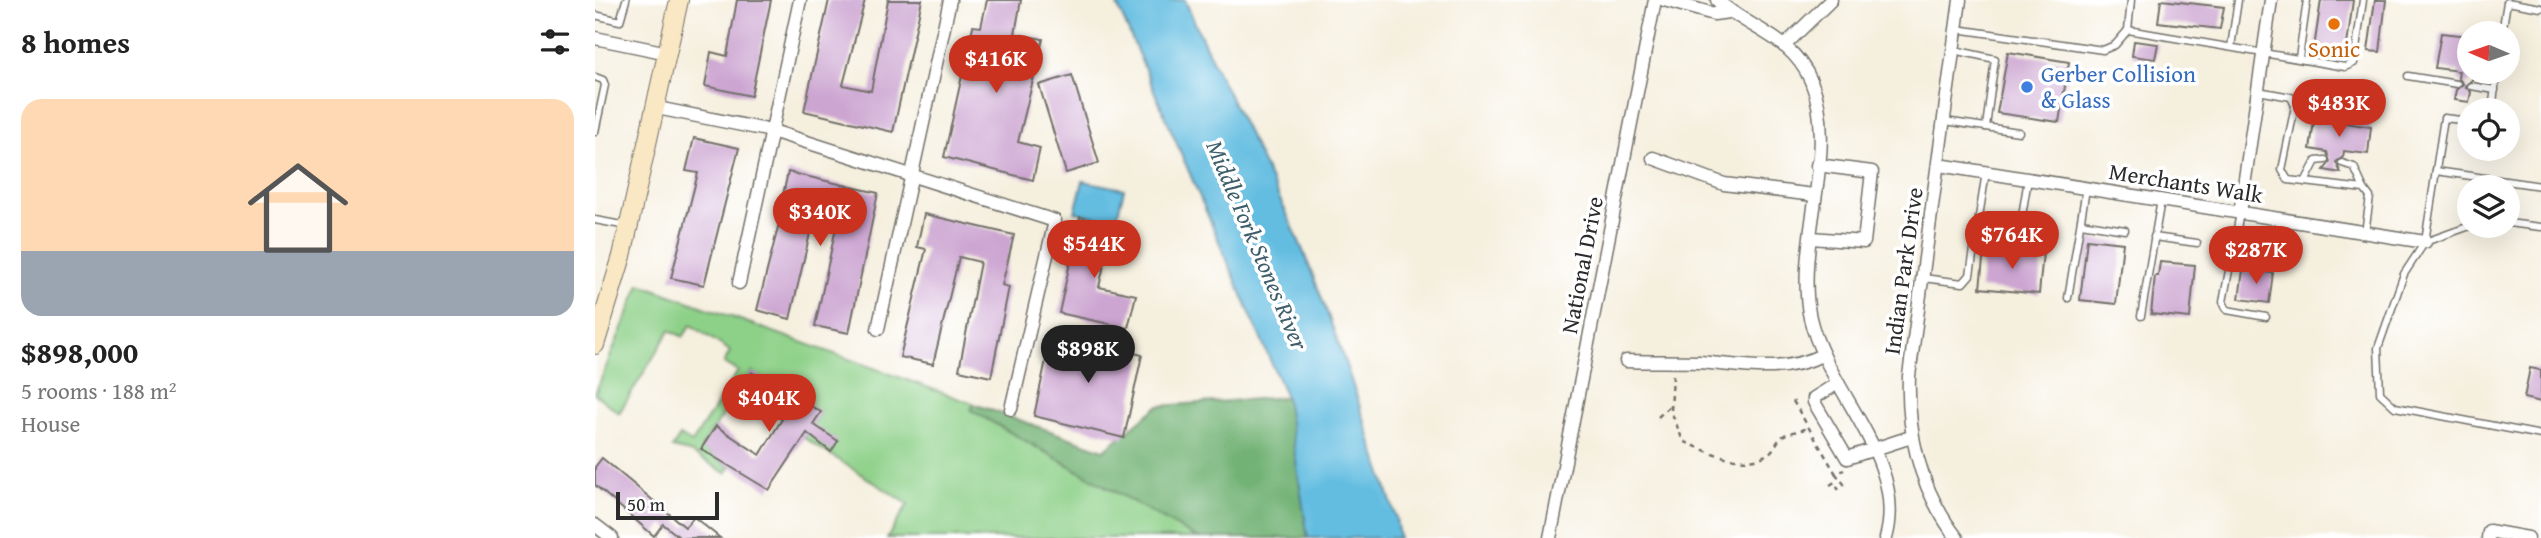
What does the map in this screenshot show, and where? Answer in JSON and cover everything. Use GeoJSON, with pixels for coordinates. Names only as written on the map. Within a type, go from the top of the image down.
{"type":"FeatureCollection","features":[{"type":"Feature","properties":{"kind":"street"},"geometry":{"type":"LineString","coordinates":[[595,345],[629,227],[679,0]]}},
{"type":"Feature","properties":{"kind":"street"},"geometry":{"type":"LineString","coordinates":[[739,283],[800,0]]}},
{"type":"Feature","properties":{"kind":"street"},"geometry":{"type":"LineString","coordinates":[[878,329],[950,0]]}},
{"type":"Feature","properties":{"kind":"street","name":"National Drive"},"geometry":{"type":"LineString","coordinates":[[1549,538],[1655,0]]}},
{"type":"Feature","properties":{"kind":"street"},"geometry":{"type":"LineString","coordinates":[[1664,0],[1714,14],[1729,12]]}},
{"type":"Feature","properties":{"kind":"street"},"geometry":{"type":"LineString","coordinates":[[1717,0],[1729,12],[1767,31],[1799,60],[1811,82],[1821,118],[1811,238],[1809,314],[1822,355],[1873,449],[1890,497],[1886,538]]}},
{"type":"Feature","properties":{"kind":"street"},"geometry":{"type":"LineString","coordinates":[[1784,46],[1831,0]]}},
{"type":"Feature","properties":{"kind":"street","name":"Indian Park Drive"},"geometry":{"type":"LineString","coordinates":[[1957,538],[1923,479],[1911,437],[1909,376],[1960,0]]}},
{"type":"Feature","properties":{"kind":"street"},"geometry":{"type":"LineString","coordinates":[[2240,213],[2271,0]]}},
{"type":"Feature","properties":{"kind":"street"},"geometry":{"type":"LineString","coordinates":[[595,38],[668,53]]}},
{"type":"Feature","properties":{"kind":"street"},"geometry":{"type":"LineString","coordinates":[[657,108],[772,131],[1055,221],[1011,409]]}},
{"type":"Feature","properties":{"kind":"street"},"geometry":{"type":"LineString","coordinates":[[1653,158],[1724,184],[1814,195]]}},
{"type":"Feature","properties":{"kind":"street"},"geometry":{"type":"LineString","coordinates":[[1811,238],[1864,242],[1872,172],[1817,165]]}},
{"type":"Feature","properties":{"kind":"street","name":"Merchants Walk"},"geometry":{"type":"LineString","coordinates":[[1939,165],[2425,242]]}},
{"type":"Feature","properties":{"kind":"street"},"geometry":{"type":"LineString","coordinates":[[1626,362],[1674,362],[1769,369],[1803,365],[1822,355]]}},
{"type":"Feature","properties":{"kind":"street"},"geometry":{"type":"LineString","coordinates":[[1837,383],[1814,398],[1814,402],[1847,458],[1911,437]]}},
{"type":"Feature","properties":{"kind":"street"},"geometry":{"type":"LineString","coordinates":[[595,525],[613,538]]}},
{"type":"Feature","properties":{"kind":"street"},"geometry":{"type":"LineString","coordinates":[[2487,538],[2489,531],[2528,538]]}},
{"type":"Feature","properties":{"kind":"lane"},"geometry":{"type":"LineString","coordinates":[[595,15],[620,21],[626,0]]}},
{"type":"Feature","properties":{"kind":"lane"},"geometry":{"type":"LineString","coordinates":[[1957,29],[2103,50],[2115,45],[2128,30],[2130,0]]}},
{"type":"Feature","properties":{"kind":"lane"},"geometry":{"type":"LineString","coordinates":[[2231,47],[2238,0]]}},
{"type":"Feature","properties":{"kind":"lane"},"geometry":{"type":"LineString","coordinates":[[2299,58],[2307,0]]}},
{"type":"Feature","properties":{"kind":"lane"},"geometry":{"type":"LineString","coordinates":[[2128,30],[2350,67],[2354,62],[2363,0]]}},
{"type":"Feature","properties":{"kind":"lane"},"geometry":{"type":"LineString","coordinates":[[2504,21],[2507,1],[2541,8]]}},
{"type":"Feature","properties":{"kind":"lane"},"geometry":{"type":"LineString","coordinates":[[1954,50],[1995,59],[1986,127]]}},
{"type":"Feature","properties":{"kind":"lane"},"geometry":{"type":"LineString","coordinates":[[2408,76],[2457,84]]}},
{"type":"Feature","properties":{"kind":"lane"},"geometry":{"type":"LineString","coordinates":[[595,77],[603,80],[605,85],[595,132]]}},
{"type":"Feature","properties":{"kind":"lane"},"geometry":{"type":"LineString","coordinates":[[2494,98],[2496,84]]}},
{"type":"Feature","properties":{"kind":"lane"},"geometry":{"type":"LineString","coordinates":[[2472,86],[2495,90]]}},
{"type":"Feature","properties":{"kind":"lane"},"geometry":{"type":"LineString","coordinates":[[2258,91],[2291,97],[2295,106],[2282,170],[2288,180],[2364,189]]}},
{"type":"Feature","properties":{"kind":"lane"},"geometry":{"type":"LineString","coordinates":[[2457,120],[2445,118],[2425,242],[2404,274],[2378,348],[2381,393],[2395,407],[2541,435]]}},
{"type":"Feature","properties":{"kind":"lane"},"geometry":{"type":"LineString","coordinates":[[1945,121],[2019,132]]}},
{"type":"Feature","properties":{"kind":"lane"},"geometry":{"type":"LineString","coordinates":[[2305,182],[2316,161],[2325,160]]}},
{"type":"Feature","properties":{"kind":"lane"},"geometry":{"type":"LineString","coordinates":[[2342,163],[2354,167],[2370,197],[2365,233]]}},
{"type":"Feature","properties":{"kind":"lane"},"geometry":{"type":"LineString","coordinates":[[2436,171],[2541,186]]}},
{"type":"Feature","properties":{"kind":"lane"},"geometry":{"type":"LineString","coordinates":[[1923,278],[1963,283],[1970,275],[1986,172]]}},
{"type":"Feature","properties":{"kind":"lane"},"geometry":{"type":"LineString","coordinates":[[1976,236],[2013,242],[2019,234],[2028,179]]}},
{"type":"Feature","properties":{"kind":"lane"},"geometry":{"type":"LineString","coordinates":[[2068,298],[2086,189]]}},
{"type":"Feature","properties":{"kind":"lane"},"geometry":{"type":"LineString","coordinates":[[2141,316],[2161,200]]}},
{"type":"Feature","properties":{"kind":"lane"},"geometry":{"type":"LineString","coordinates":[[2240,213],[2223,302],[2227,310],[2266,317]]}},
{"type":"Feature","properties":{"kind":"lane"},"geometry":{"type":"LineString","coordinates":[[595,220],[629,227]]}},
{"type":"Feature","properties":{"kind":"lane"},"geometry":{"type":"LineString","coordinates":[[2081,223],[2125,230]]}},
{"type":"Feature","properties":{"kind":"lane"},"geometry":{"type":"LineString","coordinates":[[2520,224],[2541,227]]}},
{"type":"Feature","properties":{"kind":"lane"},"geometry":{"type":"LineString","coordinates":[[2425,242],[2457,231]]}},
{"type":"Feature","properties":{"kind":"lane"},"geometry":{"type":"LineString","coordinates":[[2154,237],[2197,243]]}},
{"type":"Feature","properties":{"kind":"lane"},"geometry":{"type":"LineString","coordinates":[[2235,239],[2279,247]]}},
{"type":"Feature","properties":{"kind":"path"},"geometry":{"type":"LineString","coordinates":[[1674,362],[1671,404],[1683,441],[1722,458],[1758,458],[1770,453],[1784,435],[1809,427]]}},
{"type":"Feature","properties":{"kind":"path"},"geometry":{"type":"LineString","coordinates":[[1793,401],[1844,484],[1838,488],[1835,482],[1830,485]]}},
{"type":"Feature","properties":{"kind":"path"},"geometry":{"type":"LineString","coordinates":[[1657,417],[1666,412],[1671,404]]}},
{"type":"Feature","properties":{"kind":"path"},"geometry":{"type":"LineString","coordinates":[[1836,474],[1847,468],[1847,458]]}},
{"type":"Feature","properties":{"kind":"green space"},"geometry":{"type":"Polygon","coordinates":[[[640,284],[974,404],[971,410],[1197,538],[887,538],[908,504],[804,438],[820,412],[752,372],[701,448],[730,467],[726,473],[689,452],[672,448],[680,436],[692,443],[738,371],[724,363],[730,351],[691,325],[683,337],[670,330],[619,413],[595,394],[640,284]]]}},
{"type":"Feature","properties":{"kind":"green space"},"geometry":{"type":"Polygon","coordinates":[[[1286,397],[1308,538],[1197,538],[971,410],[974,404],[1104,450],[1158,406],[1286,397]]]}},
{"type":"Feature","properties":{"kind":"water","name":"Middle Fork Stones River"},"geometry":{"type":"Polygon","coordinates":[[[1115,0],[1185,0],[1315,280],[1363,415],[1396,518],[1399,538],[1308,538],[1286,397],[1115,0]]]}},
{"type":"Feature","properties":{"kind":"water"},"geometry":{"type":"Polygon","coordinates":[[[1083,181],[1124,189],[1116,221],[1075,212],[1083,181]]]}},
{"type":"Feature","properties":{"kind":"building"},"geometry":{"type":"Polygon","coordinates":[[[737,0],[771,0],[751,96],[705,86],[711,52],[727,56],[737,0]]]}},
{"type":"Feature","properties":{"kind":"building"},"geometry":{"type":"Polygon","coordinates":[[[829,0],[865,0],[843,85],[871,91],[888,0],[922,0],[893,132],[804,111],[829,0]]]}},
{"type":"Feature","properties":{"kind":"building"},"geometry":{"type":"Polygon","coordinates":[[[987,0],[1021,0],[1015,34],[1043,39],[1018,142],[1040,148],[1033,180],[944,157],[973,26],[981,27],[987,0]]]}},
{"type":"Feature","properties":{"kind":"building"},"geometry":{"type":"Polygon","coordinates":[[[2161,0],[2224,7],[2220,29],[2158,22],[2161,0]]]}},
{"type":"Feature","properties":{"kind":"building","name":"Sonic"},"geometry":{"type":"Polygon","coordinates":[[[2321,0],[2353,0],[2346,53],[2314,48],[2321,0]]]}},
{"type":"Feature","properties":{"kind":"building"},"geometry":{"type":"Polygon","coordinates":[[[2375,0],[2386,0],[2380,52],[2368,51],[2375,0]]]}},
{"type":"Feature","properties":{"kind":"building"},"geometry":{"type":"Polygon","coordinates":[[[2441,33],[2457,35],[2457,71],[2435,68],[2441,33]]]}},
{"type":"Feature","properties":{"kind":"building"},"geometry":{"type":"Polygon","coordinates":[[[2134,41],[2158,44],[2155,59],[2132,56],[2134,41]]]}},
{"type":"Feature","properties":{"kind":"building"},"geometry":{"type":"Polygon","coordinates":[[[2008,52],[2069,62],[2059,122],[1997,113],[2008,52]]]}},
{"type":"Feature","properties":{"kind":"building"},"geometry":{"type":"Polygon","coordinates":[[[1072,75],[1099,163],[1066,173],[1039,85],[1072,75]]]}},
{"type":"Feature","properties":{"kind":"building"},"geometry":{"type":"Polygon","coordinates":[[[2467,84],[2465,86],[2471,92],[2470,98],[2454,100],[2456,90],[2467,84]]]}},
{"type":"Feature","properties":{"kind":"building"},"geometry":{"type":"Polygon","coordinates":[[[2315,114],[2340,117],[2339,122],[2371,127],[2368,154],[2344,151],[2343,157],[2336,162],[2341,173],[2324,170],[2330,162],[2327,152],[2310,149],[2315,114]]]}},
{"type":"Feature","properties":{"kind":"building"},"geometry":{"type":"Polygon","coordinates":[[[694,138],[739,148],[704,285],[671,278],[698,173],[686,171],[694,138]]]}},
{"type":"Feature","properties":{"kind":"building"},"geometry":{"type":"Polygon","coordinates":[[[788,172],[878,193],[849,333],[815,326],[838,218],[815,212],[790,319],[757,310],[784,204],[781,204],[788,172]]]}},
{"type":"Feature","properties":{"kind":"building"},"geometry":{"type":"Polygon","coordinates":[[[924,214],[1014,235],[1002,285],[1009,287],[991,377],[959,370],[980,262],[959,257],[933,364],[900,357],[926,249],[917,247],[924,214]]]}},
{"type":"Feature","properties":{"kind":"building"},"geometry":{"type":"Polygon","coordinates":[[[1080,217],[1113,226],[1099,287],[1136,295],[1128,328],[1059,313],[1080,217]]]}},
{"type":"Feature","properties":{"kind":"building"},"geometry":{"type":"Polygon","coordinates":[[[2087,239],[2123,243],[2116,304],[2080,300],[2087,239]]]}},
{"type":"Feature","properties":{"kind":"building"},"geometry":{"type":"Polygon","coordinates":[[[2019,249],[2043,252],[2039,294],[1980,288],[1984,250],[2019,254],[2019,249]]]}},
{"type":"Feature","properties":{"kind":"building"},"geometry":{"type":"Polygon","coordinates":[[[2160,262],[2195,265],[2190,318],[2151,314],[2155,276],[2158,276],[2160,262]]]}},
{"type":"Feature","properties":{"kind":"building"},"geometry":{"type":"Polygon","coordinates":[[[2243,270],[2273,273],[2269,303],[2239,299],[2243,270]]]}},
{"type":"Feature","properties":{"kind":"building"},"geometry":{"type":"Polygon","coordinates":[[[1052,332],[1142,355],[1124,438],[1034,416],[1052,332]]]}},
{"type":"Feature","properties":{"kind":"building"},"geometry":{"type":"Polygon","coordinates":[[[2530,368],[2541,370],[2541,402],[2524,398],[2530,368]]]}},
{"type":"Feature","properties":{"kind":"building"},"geometry":{"type":"Polygon","coordinates":[[[752,372],[821,412],[813,424],[838,441],[831,452],[807,433],[769,490],[701,449],[716,426],[760,455],[782,419],[738,393],[752,372]]]}},
{"type":"Feature","properties":{"kind":"building"},"geometry":{"type":"Polygon","coordinates":[[[602,458],[685,527],[694,517],[720,538],[676,538],[678,536],[663,524],[654,536],[595,485],[595,467],[602,458]]]}},
{"type":"Feature","properties":{"kind":"place","name":"Sonic"},"geometry":{"type":"Point","coordinates":[2334,24]}},
{"type":"Feature","properties":{"kind":"place","name":"Gerber Collision & Glass"},"geometry":{"type":"Point","coordinates":[2027,87]}}]}
